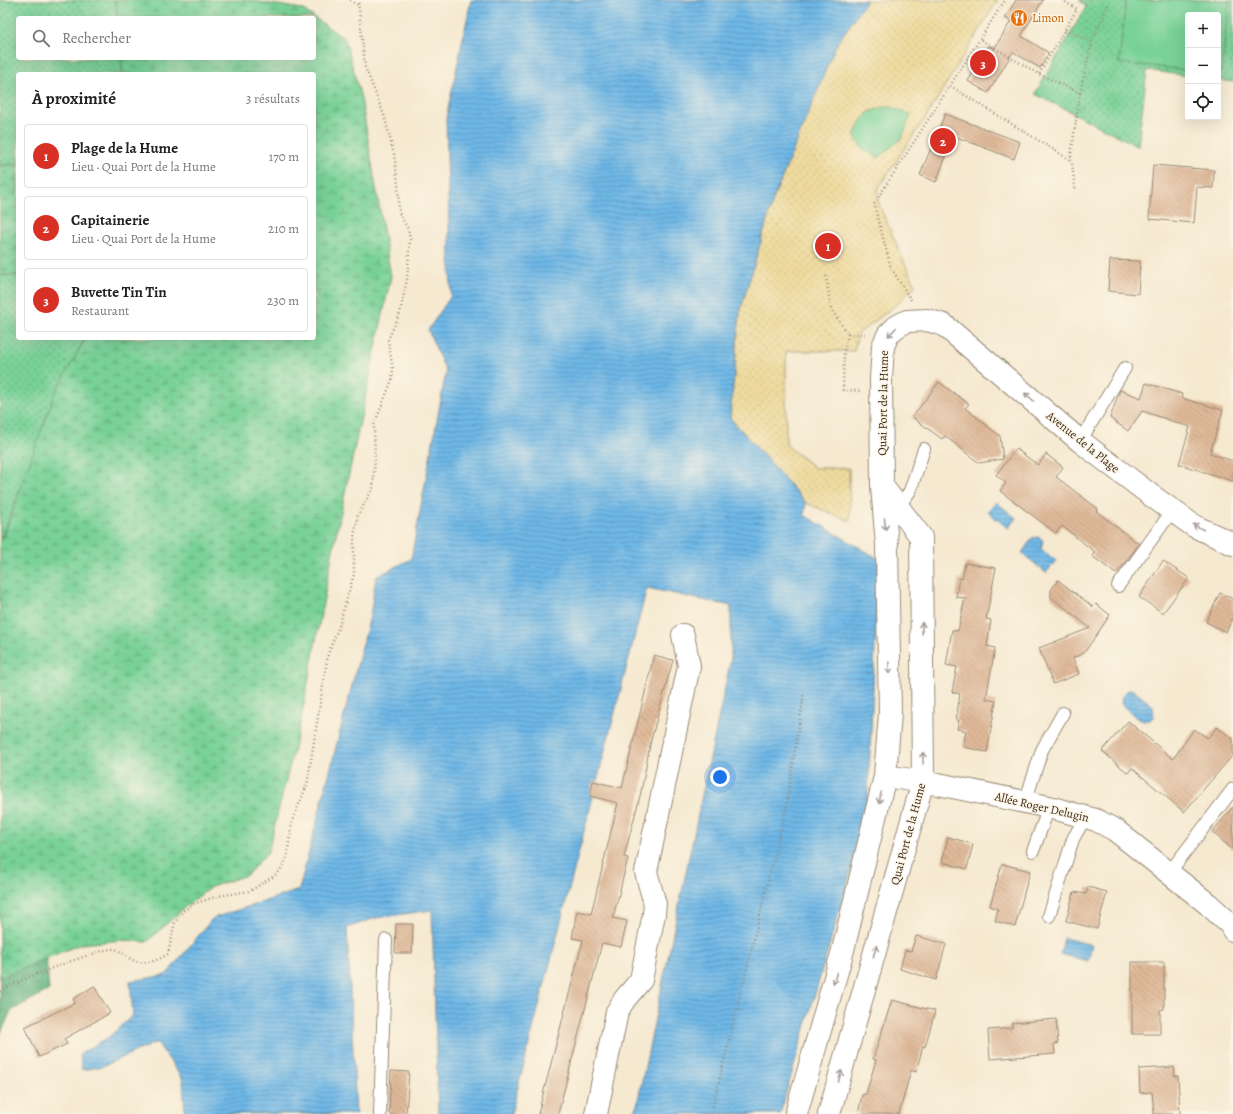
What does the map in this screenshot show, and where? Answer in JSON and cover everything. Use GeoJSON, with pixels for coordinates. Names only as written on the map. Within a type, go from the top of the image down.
{"type":"FeatureCollection","features":[{"type":"Feature","properties":{"kind":"street","name":"Quai Port de la Hume"},"geometry":{"type":"LineString","coordinates":[[796,1114],[843,950],[885,776],[890,714],[887,545],[882,486],[883,346],[888,335],[896,327],[907,321],[936,322]]}},
{"type":"Feature","properties":{"kind":"street","name":"Avenue de la Plage"},"geometry":{"type":"LineString","coordinates":[[936,322],[1080,441],[1172,510],[1194,526],[1233,544]]}},
{"type":"Feature","properties":{"kind":"street","name":"Quai Port de la Hume"},"geometry":{"type":"LineString","coordinates":[[829,1114],[923,781],[921,537],[882,486]]}},
{"type":"Feature","properties":{"kind":"street"},"geometry":{"type":"LineString","coordinates":[[596,1114],[617,1012],[624,1000],[641,980],[654,914],[655,904],[646,872],[689,666],[683,635]]}},
{"type":"Feature","properties":{"kind":"street","name":"Allée Roger Delugin"},"geometry":{"type":"LineString","coordinates":[[885,776],[923,781],[1049,807],[1096,820],[1115,830],[1169,873],[1220,915],[1230,924],[1233,930]]}},
{"type":"Feature","properties":{"kind":"lane"},"geometry":{"type":"LineString","coordinates":[[1080,441],[1125,368]]}},
{"type":"Feature","properties":{"kind":"lane"},"geometry":{"type":"LineString","coordinates":[[898,507],[910,491],[924,449]]}},
{"type":"Feature","properties":{"kind":"lane"},"geometry":{"type":"LineString","coordinates":[[1118,586],[1172,510]]}},
{"type":"Feature","properties":{"kind":"lane"},"geometry":{"type":"LineString","coordinates":[[1025,802],[1042,750],[1063,713]]}},
{"type":"Feature","properties":{"kind":"lane"},"geometry":{"type":"LineString","coordinates":[[1169,873],[1233,789]]}},
{"type":"Feature","properties":{"kind":"lane"},"geometry":{"type":"LineString","coordinates":[[1033,852],[1049,807]]}},
{"type":"Feature","properties":{"kind":"lane"},"geometry":{"type":"LineString","coordinates":[[1048,916],[1073,839],[1086,816]]}},
{"type":"Feature","properties":{"kind":"lane"},"geometry":{"type":"LineString","coordinates":[[380,1114],[386,940]]}},
{"type":"Feature","properties":{"kind":"path"},"geometry":{"type":"LineString","coordinates":[[350,0],[359,5]]}},
{"type":"Feature","properties":{"kind":"path"},"geometry":{"type":"LineString","coordinates":[[0,991],[105,949],[114,949],[140,963],[160,959],[168,954],[175,922],[183,912],[193,904],[218,896],[250,890],[266,882],[280,871],[287,857],[292,822],[307,785],[328,654],[339,626],[354,574],[354,537],[358,515],[372,488],[375,458],[374,425],[392,380],[393,370],[388,340],[400,313],[407,280],[410,253],[408,229],[399,213],[398,183],[394,154],[384,115],[368,77],[361,35],[358,0]]}},
{"type":"Feature","properties":{"kind":"path"},"geometry":{"type":"LineString","coordinates":[[936,322],[915,301],[911,300],[891,268],[874,204],[1006,0]]}},
{"type":"Feature","properties":{"kind":"path"},"geometry":{"type":"LineString","coordinates":[[1039,74],[1077,9],[1062,0]]}},
{"type":"Feature","properties":{"kind":"path"},"geometry":{"type":"LineString","coordinates":[[1075,190],[1072,161],[1080,93],[1092,42],[1109,2]]}},
{"type":"Feature","properties":{"kind":"path"},"geometry":{"type":"LineString","coordinates":[[1065,30],[1092,42]]}},
{"type":"Feature","properties":{"kind":"path"},"geometry":{"type":"LineString","coordinates":[[981,40],[1039,74],[1080,93]]}},
{"type":"Feature","properties":{"kind":"path"},"geometry":{"type":"LineString","coordinates":[[950,86],[1072,161]]}},
{"type":"Feature","properties":{"kind":"path"},"geometry":{"type":"LineString","coordinates":[[826,276],[832,309],[848,334],[844,351],[843,390],[867,392]]}},
{"type":"Feature","properties":{"kind":"path"},"geometry":{"type":"LineString","coordinates":[[848,334],[888,335]]}},
{"type":"Feature","properties":{"kind":"path"},"geometry":{"type":"LineString","coordinates":[[711,1114],[786,808],[804,694]]}},
{"type":"Feature","properties":{"kind":"green space"},"geometry":{"type":"Polygon","coordinates":[[[0,0],[116,0],[117,16],[16,16],[16,60],[121,60],[123,72],[16,72],[16,164],[0,166],[0,0]]]}},
{"type":"Feature","properties":{"kind":"green space"},"geometry":{"type":"Polygon","coordinates":[[[116,0],[247,0],[302,9],[312,16],[117,16],[116,0]]]}},
{"type":"Feature","properties":{"kind":"green space"},"geometry":{"type":"Polygon","coordinates":[[[1079,0],[1233,0],[1233,82],[1221,80],[1221,12],[1185,12],[1185,76],[1147,70],[1138,146],[1035,94],[1086,7],[1079,0]]]}},
{"type":"Feature","properties":{"kind":"green space"},"geometry":{"type":"Polygon","coordinates":[[[1126,0],[1229,0],[1221,74],[1221,12],[1185,12],[1185,70],[1119,63],[1126,0]]]}},
{"type":"Feature","properties":{"kind":"green space"},"geometry":{"type":"Polygon","coordinates":[[[316,19],[345,39],[361,98],[391,276],[334,545],[300,725],[268,852],[247,875],[211,887],[185,907],[147,942],[122,940],[81,944],[0,977],[0,541],[4,534],[55,393],[84,340],[316,340],[316,72],[123,72],[121,60],[316,60],[316,19]]]}},
{"type":"Feature","properties":{"kind":"green space"},"geometry":{"type":"Polygon","coordinates":[[[889,106],[911,115],[902,138],[878,158],[861,147],[854,136],[860,123],[866,115],[875,110],[889,106]]]}},
{"type":"Feature","properties":{"kind":"green space"},"geometry":{"type":"Polygon","coordinates":[[[16,164],[16,275],[0,275],[0,166],[16,164]]]}},
{"type":"Feature","properties":{"kind":"green space"},"geometry":{"type":"Polygon","coordinates":[[[0,275],[16,275],[16,340],[83,340],[0,541],[0,275]]]}},
{"type":"Feature","properties":{"kind":"green space"},"geometry":{"type":"Polygon","coordinates":[[[46,957],[49,990],[11,1011],[0,1035],[0,977],[46,957]]]}},
{"type":"Feature","properties":{"kind":"sand"},"geometry":{"type":"Polygon","coordinates":[[[854,0],[998,0],[924,120],[877,190],[879,205],[915,286],[897,304],[858,334],[854,351],[786,351],[786,445],[815,468],[849,468],[850,521],[806,503],[730,418],[740,312],[774,197],[854,0]]]}},
{"type":"Feature","properties":{"kind":"water"},"geometry":{"type":"Polygon","coordinates":[[[471,0],[867,0],[836,45],[774,197],[740,312],[730,418],[806,503],[804,515],[879,559],[867,816],[780,1114],[635,1114],[731,658],[731,606],[647,588],[511,1114],[438,1114],[432,910],[375,918],[347,928],[356,1114],[185,1114],[183,1080],[157,1042],[103,1066],[82,1070],[80,1054],[109,1037],[133,1015],[130,981],[166,975],[213,918],[299,890],[370,616],[376,577],[411,559],[446,372],[428,330],[451,296],[446,119],[471,0]]]}},
{"type":"Feature","properties":{"kind":"water"},"geometry":{"type":"Polygon","coordinates":[[[996,502],[1016,518],[1008,528],[988,512],[996,502]]]}},
{"type":"Feature","properties":{"kind":"water"},"geometry":{"type":"Polygon","coordinates":[[[1038,537],[1043,540],[1041,549],[1056,561],[1046,573],[1022,553],[1032,538],[1038,537]]]}},
{"type":"Feature","properties":{"kind":"water"},"geometry":{"type":"Polygon","coordinates":[[[1128,690],[1133,690],[1153,706],[1154,716],[1150,720],[1139,720],[1121,704],[1122,696],[1128,690]]]}},
{"type":"Feature","properties":{"kind":"water"},"geometry":{"type":"Polygon","coordinates":[[[1064,938],[1092,945],[1088,961],[1060,954],[1064,938]]]}},
{"type":"Feature","properties":{"kind":"building"},"geometry":{"type":"Polygon","coordinates":[[[1016,0],[1043,0],[1021,36],[1049,53],[1040,68],[1013,52],[988,93],[968,81],[989,46],[994,49],[1011,21],[1005,18],[1016,0]]]}},
{"type":"Feature","properties":{"kind":"building"},"geometry":{"type":"Polygon","coordinates":[[[945,114],[1020,142],[1014,159],[954,136],[936,182],[920,175],[945,114]]]}},
{"type":"Feature","properties":{"kind":"building"},"geometry":{"type":"Polygon","coordinates":[[[1153,165],[1214,170],[1213,188],[1197,187],[1194,223],[1149,219],[1153,165]]]}},
{"type":"Feature","properties":{"kind":"building"},"geometry":{"type":"Polygon","coordinates":[[[1110,260],[1140,261],[1138,294],[1108,291],[1110,260]]]}},
{"type":"Feature","properties":{"kind":"building"},"geometry":{"type":"Polygon","coordinates":[[[939,382],[969,404],[965,408],[1000,436],[1003,459],[979,463],[945,436],[942,439],[912,417],[939,382]]]}},
{"type":"Feature","properties":{"kind":"building"},"geometry":{"type":"Polygon","coordinates":[[[1146,383],[1182,394],[1181,398],[1223,410],[1210,453],[1233,461],[1233,481],[1179,464],[1190,427],[1142,411],[1128,431],[1110,418],[1120,390],[1141,398],[1146,383]]]}},
{"type":"Feature","properties":{"kind":"building"},"geometry":{"type":"Polygon","coordinates":[[[1016,449],[1038,465],[1046,454],[1063,467],[1056,477],[1098,509],[1096,511],[1139,544],[1116,574],[1092,556],[1095,552],[1062,526],[1056,533],[1000,491],[1006,483],[996,475],[1016,449]]]}},
{"type":"Feature","properties":{"kind":"building"},"geometry":{"type":"Polygon","coordinates":[[[1163,561],[1189,578],[1163,613],[1139,597],[1163,561]]]}},
{"type":"Feature","properties":{"kind":"building"},"geometry":{"type":"Polygon","coordinates":[[[965,563],[996,568],[986,619],[991,620],[987,646],[995,648],[986,699],[996,701],[987,752],[963,747],[966,731],[957,729],[959,720],[956,720],[960,694],[952,692],[957,667],[946,665],[952,630],[958,631],[965,598],[956,597],[959,578],[962,579],[965,563]]]}},
{"type":"Feature","properties":{"kind":"building"},"geometry":{"type":"Polygon","coordinates":[[[1058,580],[1093,607],[1096,604],[1110,615],[1084,653],[1073,658],[1079,674],[1053,684],[1039,648],[1090,628],[1051,597],[1051,590],[1058,580]]]}},
{"type":"Feature","properties":{"kind":"building"},"geometry":{"type":"Polygon","coordinates":[[[1220,593],[1233,599],[1233,618],[1226,632],[1206,622],[1220,593]]]}},
{"type":"Feature","properties":{"kind":"building"},"geometry":{"type":"Polygon","coordinates":[[[654,655],[673,660],[651,740],[641,792],[624,857],[628,858],[613,918],[627,921],[621,947],[602,943],[558,1114],[538,1114],[583,940],[572,938],[577,911],[591,914],[618,803],[590,796],[593,781],[622,788],[654,655]]]}},
{"type":"Feature","properties":{"kind":"building"},"geometry":{"type":"Polygon","coordinates":[[[1128,721],[1173,759],[1194,729],[1208,738],[1217,727],[1233,739],[1233,755],[1184,812],[1132,768],[1128,773],[1102,751],[1128,721]]]}},
{"type":"Feature","properties":{"kind":"building"},"geometry":{"type":"Polygon","coordinates":[[[1233,807],[1233,850],[1212,832],[1233,807]]]}},
{"type":"Feature","properties":{"kind":"building"},"geometry":{"type":"Polygon","coordinates":[[[948,837],[973,844],[967,869],[942,862],[948,837]]]}},
{"type":"Feature","properties":{"kind":"building"},"geometry":{"type":"Polygon","coordinates":[[[1002,864],[1030,871],[1015,927],[995,921],[998,909],[990,906],[1002,864]]]}},
{"type":"Feature","properties":{"kind":"building"},"geometry":{"type":"Polygon","coordinates":[[[1088,887],[1107,892],[1097,929],[1066,921],[1074,892],[1086,894],[1088,887]]]}},
{"type":"Feature","properties":{"kind":"building"},"geometry":{"type":"Polygon","coordinates":[[[396,924],[413,924],[412,953],[395,953],[396,924]]]}},
{"type":"Feature","properties":{"kind":"building"},"geometry":{"type":"Polygon","coordinates":[[[916,936],[946,944],[936,980],[900,969],[905,950],[911,951],[916,936]]]}},
{"type":"Feature","properties":{"kind":"building"},"geometry":{"type":"Polygon","coordinates":[[[1132,962],[1164,962],[1164,1009],[1160,1010],[1160,1034],[1132,1034],[1132,962]]]}},
{"type":"Feature","properties":{"kind":"building"},"geometry":{"type":"Polygon","coordinates":[[[94,986],[110,1013],[64,1039],[67,1044],[39,1057],[25,1027],[75,1003],[73,999],[94,986]]]}},
{"type":"Feature","properties":{"kind":"building"},"geometry":{"type":"Polygon","coordinates":[[[892,1000],[935,1011],[925,1047],[923,1046],[916,1072],[911,1070],[899,1114],[858,1114],[862,1095],[866,1094],[876,1060],[873,1059],[892,1000]]]}},
{"type":"Feature","properties":{"kind":"building"},"geometry":{"type":"Polygon","coordinates":[[[1056,1019],[1058,1043],[1054,1044],[1055,1054],[990,1059],[988,1030],[1012,1028],[1012,1023],[1056,1019]]]}},
{"type":"Feature","properties":{"kind":"building"},"geometry":{"type":"Polygon","coordinates":[[[1174,1067],[1175,1076],[1178,1076],[1180,1114],[1154,1114],[1152,1092],[1140,1093],[1139,1069],[1174,1067]]]}},
{"type":"Feature","properties":{"kind":"building"},"geometry":{"type":"Polygon","coordinates":[[[391,1071],[409,1072],[406,1114],[389,1114],[391,1071]]]}},
{"type":"Feature","properties":{"kind":"place","name":"Limon"},"geometry":{"type":"Point","coordinates":[1019,18]}},
{"type":"Feature","properties":{"kind":"place","name":"Buvette Tin Tin"},"geometry":{"type":"Point","coordinates":[983,63]}},
{"type":"Feature","properties":{"kind":"place","name":"Capitainerie"},"geometry":{"type":"Point","coordinates":[943,141]}},
{"type":"Feature","properties":{"kind":"place","name":"Plage de la Hume"},"geometry":{"type":"Point","coordinates":[828,246]}}]}
